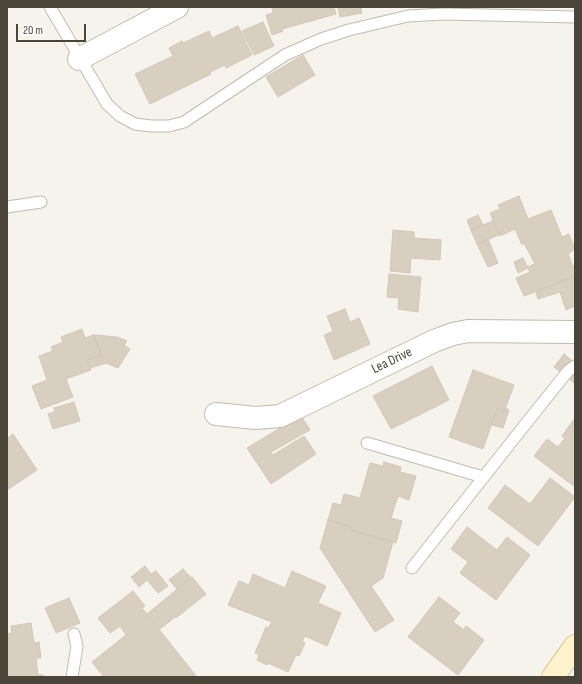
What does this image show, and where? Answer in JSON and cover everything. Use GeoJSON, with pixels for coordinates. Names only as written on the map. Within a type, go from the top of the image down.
{"type":"FeatureCollection","features":[{"type":"Feature","properties":{"kind":"street"},"geometry":{"type":"LineString","coordinates":[[79,59],[177,7]]}},
{"type":"Feature","properties":{"kind":"street","name":"Lea Drive"},"geometry":{"type":"LineString","coordinates":[[216,414],[256,418],[280,416],[434,341],[453,334],[468,331],[575,332]]}},
{"type":"Feature","properties":{"kind":"street"},"geometry":{"type":"LineString","coordinates":[[553,677],[573,655]]}},
{"type":"Feature","properties":{"kind":"lane"},"geometry":{"type":"LineString","coordinates":[[50,7],[79,59],[107,104],[120,116],[135,124],[151,126],[169,126],[184,122],[285,56],[321,39],[349,30],[408,16],[444,14],[575,17]]}},
{"type":"Feature","properties":{"kind":"lane"},"geometry":{"type":"LineString","coordinates":[[7,207],[41,202]]}},
{"type":"Feature","properties":{"kind":"lane"},"geometry":{"type":"LineString","coordinates":[[412,568],[568,371],[575,366]]}},
{"type":"Feature","properties":{"kind":"lane"},"geometry":{"type":"LineString","coordinates":[[367,443],[483,477]]}},
{"type":"Feature","properties":{"kind":"lane"},"geometry":{"type":"LineString","coordinates":[[72,677],[76,646],[74,634]]}},
{"type":"Feature","properties":{"kind":"building"},"geometry":{"type":"Polygon","coordinates":[[[272,7],[334,7],[336,14],[282,29],[283,31],[272,35],[266,15],[273,13],[272,7]]]}},
{"type":"Feature","properties":{"kind":"building"},"geometry":{"type":"Polygon","coordinates":[[[338,7],[361,7],[362,13],[340,17],[338,7]]]}},
{"type":"Feature","properties":{"kind":"building"},"geometry":{"type":"Polygon","coordinates":[[[263,22],[274,46],[254,55],[242,31],[263,22]]]}},
{"type":"Feature","properties":{"kind":"building"},"geometry":{"type":"Polygon","coordinates":[[[238,26],[252,55],[226,68],[225,65],[210,72],[211,74],[150,104],[135,74],[173,56],[169,48],[182,41],[183,43],[209,31],[212,38],[238,26]]]}},
{"type":"Feature","properties":{"kind":"building"},"geometry":{"type":"Polygon","coordinates":[[[303,55],[315,75],[278,97],[266,77],[303,55]]]}},
{"type":"Feature","properties":{"kind":"building"},"geometry":{"type":"Polygon","coordinates":[[[519,196],[528,219],[551,210],[562,237],[569,234],[575,249],[568,254],[575,271],[575,276],[524,296],[516,278],[530,272],[527,267],[535,264],[524,243],[522,245],[515,229],[500,236],[490,213],[500,209],[498,205],[519,196]]]}},
{"type":"Feature","properties":{"kind":"building"},"geometry":{"type":"Polygon","coordinates":[[[478,215],[483,225],[471,230],[467,220],[478,215]]]}},
{"type":"Feature","properties":{"kind":"building"},"geometry":{"type":"Polygon","coordinates":[[[493,221],[499,235],[477,244],[471,230],[493,221]]]}},
{"type":"Feature","properties":{"kind":"building"},"geometry":{"type":"Polygon","coordinates":[[[393,230],[414,232],[414,238],[441,240],[440,260],[411,258],[410,273],[390,271],[393,230]]]}},
{"type":"Feature","properties":{"kind":"building"},"geometry":{"type":"Polygon","coordinates":[[[488,239],[498,263],[488,267],[477,244],[488,239]]]}},
{"type":"Feature","properties":{"kind":"building"},"geometry":{"type":"Polygon","coordinates":[[[523,258],[528,268],[518,273],[514,262],[523,258]]]}},
{"type":"Feature","properties":{"kind":"building"},"geometry":{"type":"Polygon","coordinates":[[[389,274],[421,277],[418,312],[398,309],[399,298],[387,297],[389,274]]]}},
{"type":"Feature","properties":{"kind":"building"},"geometry":{"type":"Polygon","coordinates":[[[573,277],[575,282],[575,306],[566,310],[560,292],[538,299],[536,291],[573,277]]]}},
{"type":"Feature","properties":{"kind":"building"},"geometry":{"type":"Polygon","coordinates":[[[345,309],[350,322],[359,318],[370,344],[334,360],[324,335],[333,331],[327,316],[345,309]]]}},
{"type":"Feature","properties":{"kind":"building"},"geometry":{"type":"Polygon","coordinates":[[[82,329],[85,338],[94,335],[101,355],[87,360],[91,370],[66,379],[73,397],[41,409],[32,386],[47,380],[39,356],[53,351],[51,347],[63,342],[61,337],[82,329]]]}},
{"type":"Feature","properties":{"kind":"building"},"geometry":{"type":"Polygon","coordinates":[[[94,335],[117,337],[127,341],[124,345],[130,349],[118,368],[106,363],[90,368],[87,360],[101,355],[94,335]]]}},
{"type":"Feature","properties":{"kind":"building"},"geometry":{"type":"Polygon","coordinates":[[[564,354],[575,363],[574,383],[554,367],[564,354]]]}},
{"type":"Feature","properties":{"kind":"building"},"geometry":{"type":"Polygon","coordinates":[[[432,366],[449,400],[391,429],[373,396],[432,366]]]}},
{"type":"Feature","properties":{"kind":"building"},"geometry":{"type":"Polygon","coordinates":[[[473,370],[514,385],[504,412],[497,409],[483,449],[449,437],[473,370]]]}},
{"type":"Feature","properties":{"kind":"building"},"geometry":{"type":"Polygon","coordinates":[[[74,402],[80,421],[53,429],[48,414],[55,412],[54,408],[74,402]]]}},
{"type":"Feature","properties":{"kind":"building"},"geometry":{"type":"Polygon","coordinates":[[[506,408],[509,410],[503,428],[492,425],[497,409],[504,412],[506,408]]]}},
{"type":"Feature","properties":{"kind":"building"},"geometry":{"type":"Polygon","coordinates":[[[302,417],[310,430],[271,452],[273,455],[304,436],[316,454],[271,484],[247,448],[290,422],[291,424],[302,417]]]}},
{"type":"Feature","properties":{"kind":"building"},"geometry":{"type":"Polygon","coordinates":[[[575,418],[575,487],[534,456],[547,439],[558,447],[565,438],[562,436],[575,418]]]}},
{"type":"Feature","properties":{"kind":"building"},"geometry":{"type":"Polygon","coordinates":[[[13,434],[37,470],[7,490],[7,439],[13,434]]]}},
{"type":"Feature","properties":{"kind":"building"},"geometry":{"type":"Polygon","coordinates":[[[384,462],[401,467],[400,472],[416,476],[409,500],[398,496],[391,518],[402,521],[396,543],[350,530],[351,527],[328,520],[333,503],[341,505],[344,494],[360,498],[370,463],[383,466],[384,462]]]}},
{"type":"Feature","properties":{"kind":"building"},"geometry":{"type":"Polygon","coordinates":[[[550,478],[575,497],[538,546],[488,508],[505,485],[530,504],[550,478]]]}},
{"type":"Feature","properties":{"kind":"building"},"geometry":{"type":"Polygon","coordinates":[[[328,520],[351,527],[350,530],[393,542],[383,578],[371,586],[394,620],[375,632],[320,548],[328,520]]]}},
{"type":"Feature","properties":{"kind":"building"},"geometry":{"type":"Polygon","coordinates":[[[467,527],[497,550],[507,537],[530,555],[496,600],[460,573],[468,562],[451,549],[467,527]]]}},
{"type":"Feature","properties":{"kind":"building"},"geometry":{"type":"Polygon","coordinates":[[[145,566],[151,574],[156,571],[168,586],[158,593],[147,580],[139,587],[131,577],[145,566]]]}},
{"type":"Feature","properties":{"kind":"building"},"geometry":{"type":"Polygon","coordinates":[[[183,569],[191,578],[177,589],[169,580],[183,569]]]}},
{"type":"Feature","properties":{"kind":"building"},"geometry":{"type":"Polygon","coordinates":[[[292,571],[326,586],[318,603],[341,613],[327,646],[305,636],[302,642],[305,643],[299,656],[296,655],[288,672],[257,660],[259,655],[255,653],[266,627],[268,628],[272,622],[228,605],[239,581],[249,585],[253,574],[285,588],[292,571]]]}},
{"type":"Feature","properties":{"kind":"building"},"geometry":{"type":"Polygon","coordinates":[[[192,577],[206,594],[160,629],[147,614],[192,577]]]}},
{"type":"Feature","properties":{"kind":"building"},"geometry":{"type":"Polygon","coordinates":[[[133,591],[145,606],[142,608],[197,677],[104,677],[92,662],[126,635],[120,626],[110,633],[98,618],[133,591]]]}},
{"type":"Feature","properties":{"kind":"building"},"geometry":{"type":"Polygon","coordinates":[[[439,597],[460,613],[453,622],[464,630],[466,626],[484,640],[458,675],[408,637],[439,597]]]}},
{"type":"Feature","properties":{"kind":"building"},"geometry":{"type":"Polygon","coordinates":[[[69,598],[80,623],[56,633],[45,608],[69,598]]]}},
{"type":"Feature","properties":{"kind":"building"},"geometry":{"type":"Polygon","coordinates":[[[31,623],[34,643],[39,642],[41,658],[36,658],[38,675],[43,675],[44,677],[7,677],[7,634],[12,633],[11,626],[31,623]]]}}]}
